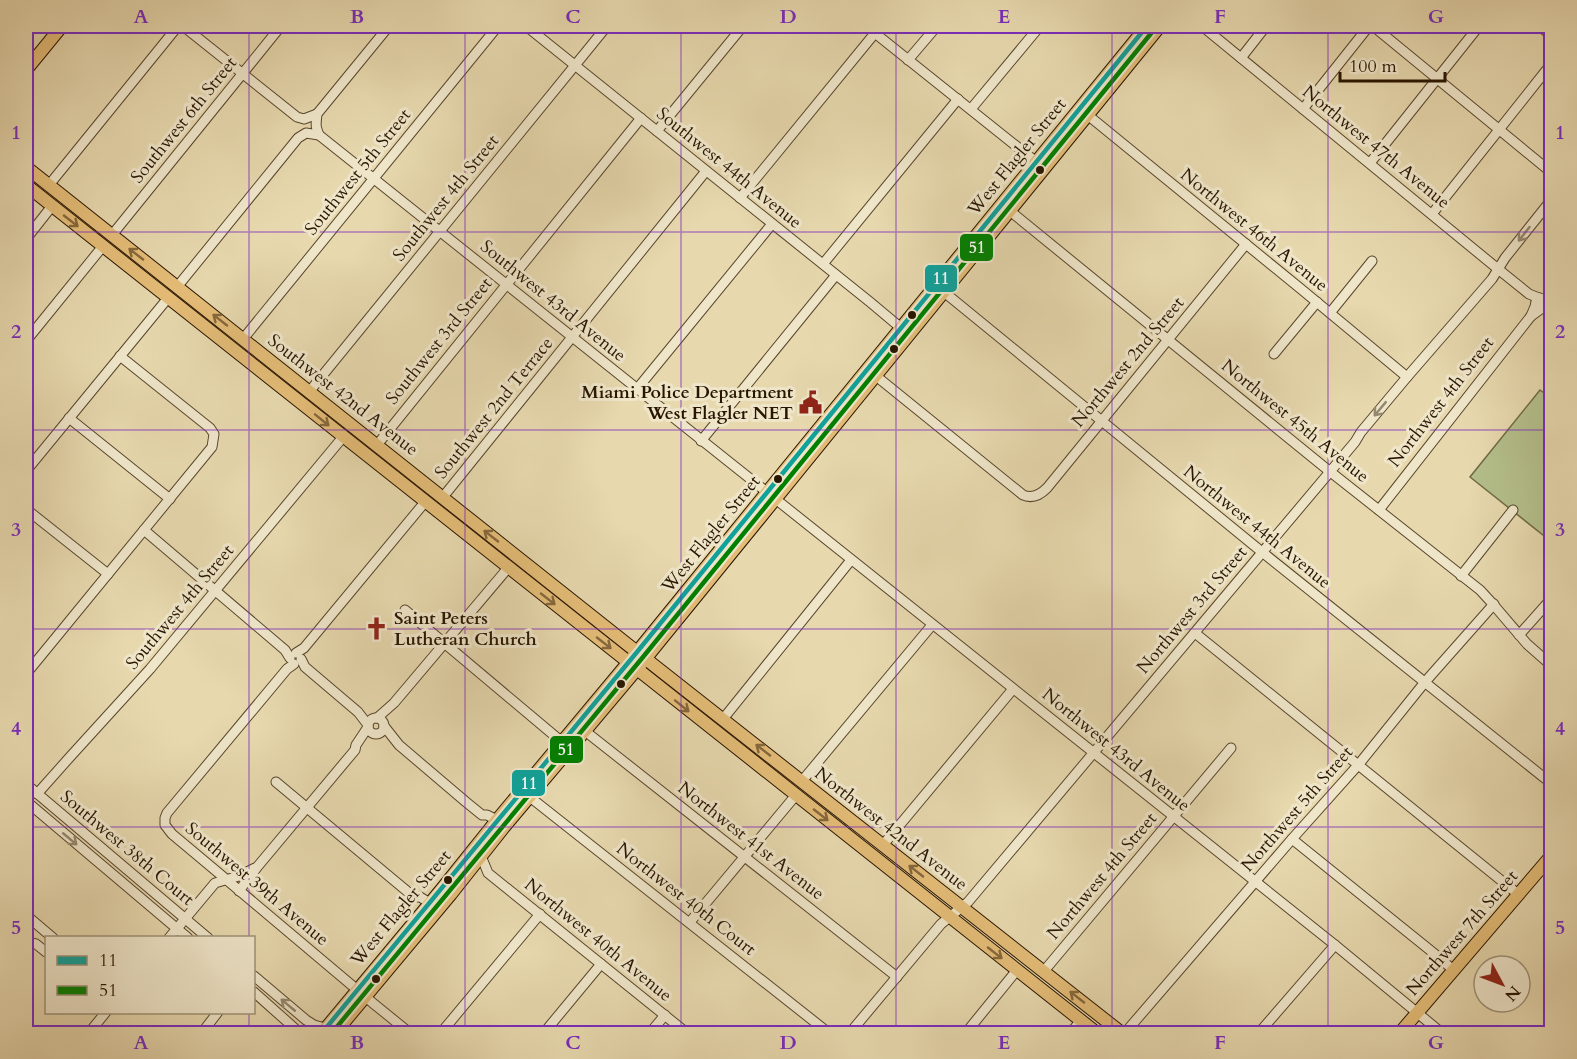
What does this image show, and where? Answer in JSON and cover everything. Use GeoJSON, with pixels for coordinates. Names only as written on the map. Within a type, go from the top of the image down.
{"type":"FeatureCollection","features":[{"type":"Feature","properties":{"kind":"main road"},"geometry":{"type":"LineString","coordinates":[[26,70],[62,26]]}},
{"type":"Feature","properties":{"kind":"main road","name":"West Flagler Street"},"geometry":{"type":"LineString","coordinates":[[1084,112],[1147,26]]}},
{"type":"Feature","properties":{"kind":"main road","name":"West Flagler Street"},"geometry":{"type":"LineString","coordinates":[[771,496],[876,376],[946,273],[1160,26]]}},
{"type":"Feature","properties":{"kind":"main road","name":"West Flagler Street"},"geometry":{"type":"LineString","coordinates":[[361,993],[493,824],[585,731],[641,656],[903,334],[944,292],[1010,211],[1040,166]]}},
{"type":"Feature","properties":{"kind":"main road","name":"Southwest 42nd Avenue"},"geometry":{"type":"LineString","coordinates":[[26,167],[641,656]]}},
{"type":"Feature","properties":{"kind":"main road","name":"Southwest 42nd Avenue"},"geometry":{"type":"LineString","coordinates":[[26,185],[633,666]]}},
{"type":"Feature","properties":{"kind":"main road"},"geometry":{"type":"LineString","coordinates":[[944,292],[946,273]]}},
{"type":"Feature","properties":{"kind":"main road"},"geometry":{"type":"LineString","coordinates":[[177,287],[176,293],[183,310]]}},
{"type":"Feature","properties":{"kind":"main road"},"geometry":{"type":"LineString","coordinates":[[276,383],[287,380],[298,383]]}},
{"type":"Feature","properties":{"kind":"main road"},"geometry":{"type":"LineString","coordinates":[[423,500],[443,497]]}},
{"type":"Feature","properties":{"kind":"main road"},"geometry":{"type":"LineString","coordinates":[[486,550],[506,557],[517,556]]}},
{"type":"Feature","properties":{"kind":"main road"},"geometry":{"type":"LineString","coordinates":[[508,567],[518,565],[537,572]]}},
{"type":"Feature","properties":{"kind":"main road","name":"Northwest 42nd Avenue"},"geometry":{"type":"LineString","coordinates":[[641,656],[1123,1034]]}},
{"type":"Feature","properties":{"kind":"main road","name":"West Flagler Street"},"geometry":{"type":"LineString","coordinates":[[327,1032],[471,869],[562,742],[633,666]]}},
{"type":"Feature","properties":{"kind":"main road","name":"Northwest 42nd Avenue"},"geometry":{"type":"LineString","coordinates":[[633,666],[949,917],[1095,1031],[1104,1034]]}},
{"type":"Feature","properties":{"kind":"main road"},"geometry":{"type":"LineString","coordinates":[[776,780],[791,784],[802,781]]}},
{"type":"Feature","properties":{"kind":"main road","name":"Northwest 7th Street"},"geometry":{"type":"LineString","coordinates":[[1399,1034],[1551,855]]}},
{"type":"Feature","properties":{"kind":"street"},"geometry":{"type":"LineString","coordinates":[[49,185],[177,26]]}},
{"type":"Feature","properties":{"kind":"street","name":"Southwest 43rd Avenue"},"geometry":{"type":"LineString","coordinates":[[183,26],[771,496]]}},
{"type":"Feature","properties":{"kind":"street","name":"Southwest 6th Street"},"geometry":{"type":"LineString","coordinates":[[112,235],[281,26]]}},
{"type":"Feature","properties":{"kind":"street"},"geometry":{"type":"LineString","coordinates":[[177,287],[389,26]]}},
{"type":"Feature","properties":{"kind":"street","name":"Southwest 5th Street"},"geometry":{"type":"LineString","coordinates":[[243,339],[498,26]]}},
{"type":"Feature","properties":{"kind":"street","name":"Southwest 44th Avenue"},"geometry":{"type":"LineString","coordinates":[[526,26],[823,264],[903,334]]}},
{"type":"Feature","properties":{"kind":"street","name":"Southwest 4th Street"},"geometry":{"type":"LineString","coordinates":[[309,392],[607,26]]}},
{"type":"Feature","properties":{"kind":"street"},"geometry":{"type":"LineString","coordinates":[[657,131],[743,26]]}},
{"type":"Feature","properties":{"kind":"street"},"geometry":{"type":"LineString","coordinates":[[866,26],[1040,166]]}},
{"type":"Feature","properties":{"kind":"street"},"geometry":{"type":"LineString","coordinates":[[908,60],[937,26]]}},
{"type":"Feature","properties":{"kind":"street"},"geometry":{"type":"LineString","coordinates":[[971,110],[1040,26]]}},
{"type":"Feature","properties":{"kind":"street","name":"Northwest 47th Avenue"},"geometry":{"type":"LineString","coordinates":[[1202,26],[1529,294],[1532,300],[1543,305]]}},
{"type":"Feature","properties":{"kind":"street"},"geometry":{"type":"LineString","coordinates":[[1241,58],[1266,26]]}},
{"type":"Feature","properties":{"kind":"street"},"geometry":{"type":"LineString","coordinates":[[1303,109],[1371,26],[1551,173]]}},
{"type":"Feature","properties":{"kind":"street"},"geometry":{"type":"LineString","coordinates":[[1370,163],[1479,26]]}},
{"type":"Feature","properties":{"kind":"street"},"geometry":{"type":"LineString","coordinates":[[1539,26],[1551,36]]}},
{"type":"Feature","properties":{"kind":"street"},"geometry":{"type":"LineString","coordinates":[[740,198],[875,33]]}},
{"type":"Feature","properties":{"kind":"street"},"geometry":{"type":"LineString","coordinates":[[1432,214],[1551,63]]}},
{"type":"Feature","properties":{"kind":"street"},"geometry":{"type":"LineString","coordinates":[[823,264],[958,99]]}},
{"type":"Feature","properties":{"kind":"street","name":"Northwest 46th Avenue"},"geometry":{"type":"LineString","coordinates":[[1084,112],[1407,377]]}},
{"type":"Feature","properties":{"kind":"street","name":"Southwest 3rd Street"},"geometry":{"type":"LineString","coordinates":[[377,445],[641,118]]}},
{"type":"Feature","properties":{"kind":"street","name":"Southwest 2nd Terrace"},"geometry":{"type":"LineString","coordinates":[[443,497],[706,171]]}},
{"type":"Feature","properties":{"kind":"street","name":"Northwest 3rd Street"},"geometry":{"type":"LineString","coordinates":[[849,1034],[941,924],[968,902],[1355,442],[1407,377],[1490,283],[1505,258],[1551,199]]}},
{"type":"Feature","properties":{"kind":"street"},"geometry":{"type":"LineString","coordinates":[[26,238],[52,206]]}},
{"type":"Feature","properties":{"kind":"street","name":"Northwest 45th Avenue"},"geometry":{"type":"LineString","coordinates":[[1010,211],[1480,590],[1519,635],[1551,666]]}},
{"type":"Feature","properties":{"kind":"street"},"geometry":{"type":"LineString","coordinates":[[637,389],[772,224]]}},
{"type":"Feature","properties":{"kind":"street","name":"Northwest 2nd Street"},"geometry":{"type":"LineString","coordinates":[[876,376],[1023,495],[1040,494],[1246,244]]}},
{"type":"Feature","properties":{"kind":"street"},"geometry":{"type":"LineString","coordinates":[[26,341],[103,246]]}},
{"type":"Feature","properties":{"kind":"street"},"geometry":{"type":"LineString","coordinates":[[1330,313],[1372,261]]}},
{"type":"Feature","properties":{"kind":"street"},"geometry":{"type":"LineString","coordinates":[[701,441],[836,275]]}},
{"type":"Feature","properties":{"kind":"street","name":"Northwest 44th Avenue"},"geometry":{"type":"LineString","coordinates":[[944,292],[1100,421],[1551,784]]}},
{"type":"Feature","properties":{"kind":"street"},"geometry":{"type":"LineString","coordinates":[[26,471],[168,298]]}},
{"type":"Feature","properties":{"kind":"street"},"geometry":{"type":"LineString","coordinates":[[1274,354],[1317,302]]}},
{"type":"Feature","properties":{"kind":"street","name":"Northwest 4th Street"},"geometry":{"type":"LineString","coordinates":[[1379,510],[1531,316],[1543,305]]}},
{"type":"Feature","properties":{"kind":"street"},"geometry":{"type":"LineString","coordinates":[[26,674],[212,447],[214,437],[207,425],[120,356]]}},
{"type":"Feature","properties":{"kind":"street"},"geometry":{"type":"LineString","coordinates":[[69,418],[171,499]]}},
{"type":"Feature","properties":{"kind":"street","name":"Southwest 4th Street"},"geometry":{"type":"LineString","coordinates":[[37,795],[150,669],[343,437]]}},
{"type":"Feature","properties":{"kind":"street","name":"Northwest 43rd Avenue"},"geometry":{"type":"LineString","coordinates":[[771,496],[1335,945],[1443,1034]]}},
{"type":"Feature","properties":{"kind":"street"},"geometry":{"type":"LineString","coordinates":[[295,658],[423,500]]}},
{"type":"Feature","properties":{"kind":"street"},"geometry":{"type":"LineString","coordinates":[[26,509],[108,574]]}},
{"type":"Feature","properties":{"kind":"street"},"geometry":{"type":"LineString","coordinates":[[1461,576],[1513,510]]}},
{"type":"Feature","properties":{"kind":"street"},"geometry":{"type":"LineString","coordinates":[[144,530],[482,815],[488,815],[493,824]]}},
{"type":"Feature","properties":{"kind":"street"},"geometry":{"type":"LineString","coordinates":[[723,719],[852,560]]}},
{"type":"Feature","properties":{"kind":"street"},"geometry":{"type":"LineString","coordinates":[[239,891],[355,750],[362,746],[376,725],[508,567]]}},
{"type":"Feature","properties":{"kind":"street"},"geometry":{"type":"LineString","coordinates":[[1519,635],[1551,597]]}},
{"type":"Feature","properties":{"kind":"street","name":"Northwest 5th Street"},"geometry":{"type":"LineString","coordinates":[[1123,1034],[1359,764],[1425,682],[1494,604]]}},
{"type":"Feature","properties":{"kind":"street"},"geometry":{"type":"LineString","coordinates":[[405,610],[562,742]]}},
{"type":"Feature","properties":{"kind":"street"},"geometry":{"type":"LineString","coordinates":[[802,781],[932,625]]}},
{"type":"Feature","properties":{"kind":"street"},"geometry":{"type":"LineString","coordinates":[[1195,633],[1518,894]]}},
{"type":"Feature","properties":{"kind":"street","name":"Southwest 39th Avenue"},"geometry":{"type":"LineString","coordinates":[[295,658],[167,813],[165,825],[172,834],[239,891],[411,1034]]}},
{"type":"Feature","properties":{"kind":"street"},"geometry":{"type":"LineString","coordinates":[[883,845],[1013,689]]}},
{"type":"Feature","properties":{"kind":"street","name":"Northwest 41st Avenue"},"geometry":{"type":"LineString","coordinates":[[585,731],[897,977]]}},
{"type":"Feature","properties":{"kind":"street","name":"Northwest 4th Street"},"geometry":{"type":"LineString","coordinates":[[1044,971],[1231,748]]}},
{"type":"Feature","properties":{"kind":"street"},"geometry":{"type":"LineString","coordinates":[[276,782],[414,897],[420,897],[426,907]]}},
{"type":"Feature","properties":{"kind":"street","name":"Southwest 38th Court"},"geometry":{"type":"LineString","coordinates":[[26,784],[206,936]]}},
{"type":"Feature","properties":{"kind":"street","name":"Northwest 40th Court"},"geometry":{"type":"LineString","coordinates":[[525,794],[830,1034]]}},
{"type":"Feature","properties":{"kind":"street"},"geometry":{"type":"LineString","coordinates":[[690,922],[796,795]]}},
{"type":"Feature","properties":{"kind":"street","name":"Southwest 38th Court"},"geometry":{"type":"LineString","coordinates":[[26,801],[186,936]]}},
{"type":"Feature","properties":{"kind":"street"},"geometry":{"type":"LineString","coordinates":[[1292,839],[1453,970]]}},
{"type":"Feature","properties":{"kind":"street","name":"Northwest 40th Avenue"},"geometry":{"type":"LineString","coordinates":[[481,856],[488,873],[688,1034]]}},
{"type":"Feature","properties":{"kind":"street"},"geometry":{"type":"LineString","coordinates":[[171,936],[215,883],[249,872],[258,866]]}},
{"type":"Feature","properties":{"kind":"street","name":"Northwest 40th Avenue"},"geometry":{"type":"LineString","coordinates":[[471,869],[488,873]]}},
{"type":"Feature","properties":{"kind":"street"},"geometry":{"type":"LineString","coordinates":[[440,1034],[540,914]]}},
{"type":"Feature","properties":{"kind":"street"},"geometry":{"type":"LineString","coordinates":[[26,915],[51,936]]}},
{"type":"Feature","properties":{"kind":"street"},"geometry":{"type":"LineString","coordinates":[[26,942],[45,948]]}},
{"type":"Feature","properties":{"kind":"street"},"geometry":{"type":"LineString","coordinates":[[1258,1034],[1335,945]]}},
{"type":"Feature","properties":{"kind":"street"},"geometry":{"type":"LineString","coordinates":[[543,1034],[601,964]]}},
{"type":"Feature","properties":{"kind":"street"},"geometry":{"type":"LineString","coordinates":[[965,1034],[1017,970]]}},
{"type":"Feature","properties":{"kind":"street"},"geometry":{"type":"LineString","coordinates":[[255,977],[306,1020],[327,1032]]}},
{"type":"Feature","properties":{"kind":"street"},"geometry":{"type":"LineString","coordinates":[[255,993],[301,1034]]}},
{"type":"Feature","properties":{"kind":"street"},"geometry":{"type":"LineString","coordinates":[[92,1030],[95,1014]]}},
{"type":"Feature","properties":{"kind":"street"},"geometry":{"type":"LineString","coordinates":[[92,1030],[104,1014]]}},
{"type":"Feature","properties":{"kind":"street"},"geometry":{"type":"LineString","coordinates":[[201,1034],[216,1014]]}},
{"type":"Feature","properties":{"kind":"street"},"geometry":{"type":"LineString","coordinates":[[649,1034],[665,1015]]}},
{"type":"Feature","properties":{"kind":"street"},"geometry":{"type":"LineString","coordinates":[[1070,1034],[1081,1020]]}},
{"type":"Feature","properties":{"kind":"green space"},"geometry":{"type":"Polygon","coordinates":[[[1540,390],[1547,395],[1551,390],[1552,535],[1548,539],[1470,477],[1540,390]]]}},
{"type":"Feature","properties":{"kind":"transit line","name":"11"},"geometry":{"type":"LineString","coordinates":[[321,1034],[637,652],[1147,26]]}},
{"type":"Feature","properties":{"kind":"transit line","name":"51"},"geometry":{"type":"LineString","coordinates":[[331,1034],[643,657],[1153,31]]}},
{"type":"Feature","properties":{"kind":"place","name":"Miami Police Department West Flagler NET"},"geometry":{"type":"Point","coordinates":[811,402]}},
{"type":"Feature","properties":{"kind":"place","name":"Saint Peters Lutheran Church"},"geometry":{"type":"Point","coordinates":[376,628]}}]}
